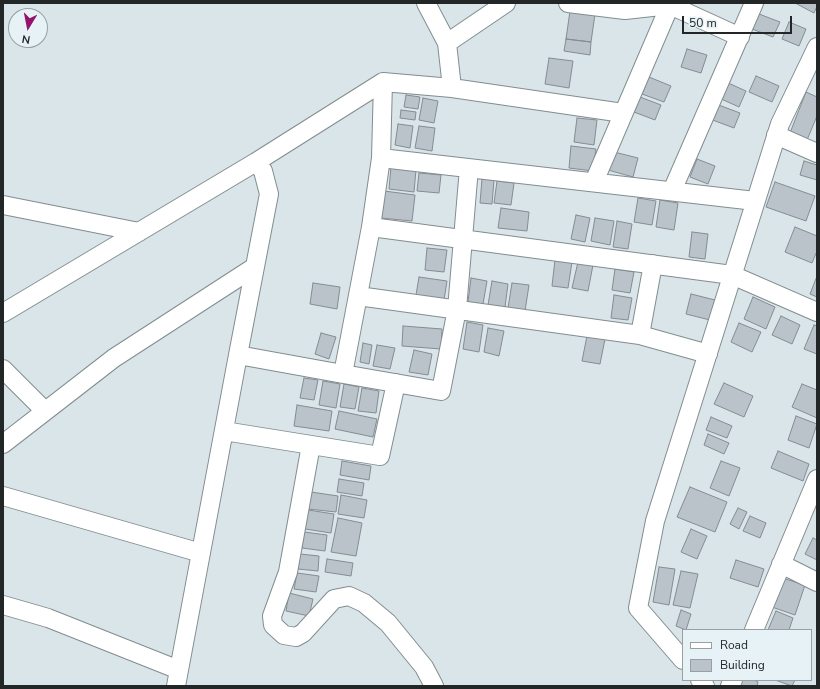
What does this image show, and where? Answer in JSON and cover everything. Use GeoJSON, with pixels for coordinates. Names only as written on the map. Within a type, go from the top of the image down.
{"type":"FeatureCollection","features":[{"type":"Feature","properties":{"kind":"street"},"geometry":{"type":"LineString","coordinates":[[426,3],[447,43],[452,88]]}},
{"type":"Feature","properties":{"kind":"street"},"geometry":{"type":"LineString","coordinates":[[447,43],[506,3]]}},
{"type":"Feature","properties":{"kind":"street"},"geometry":{"type":"LineString","coordinates":[[568,3],[625,7],[670,5],[740,37]]}},
{"type":"Feature","properties":{"kind":"street"},"geometry":{"type":"LineString","coordinates":[[672,191],[754,3]]}},
{"type":"Feature","properties":{"kind":"street"},"geometry":{"type":"LineString","coordinates":[[594,182],[670,5]]}},
{"type":"Feature","properties":{"kind":"street"},"geometry":{"type":"LineString","coordinates":[[682,659],[638,608],[655,521],[776,135],[817,48]]}},
{"type":"Feature","properties":{"kind":"street"},"geometry":{"type":"LineString","coordinates":[[3,313],[256,162],[383,82],[452,88],[623,113]]}},
{"type":"Feature","properties":{"kind":"street"},"geometry":{"type":"LineString","coordinates":[[343,374],[372,227],[381,158],[383,82]]}},
{"type":"Feature","properties":{"kind":"street"},"geometry":{"type":"LineString","coordinates":[[776,135],[817,153]]}},
{"type":"Feature","properties":{"kind":"street"},"geometry":{"type":"LineString","coordinates":[[381,158],[755,201]]}},
{"type":"Feature","properties":{"kind":"street"},"geometry":{"type":"LineString","coordinates":[[3,604],[48,618],[178,678],[253,268],[269,194],[263,171],[256,162]]}},
{"type":"Feature","properties":{"kind":"street"},"geometry":{"type":"LineString","coordinates":[[238,355],[441,391],[457,309],[469,168]]}},
{"type":"Feature","properties":{"kind":"street"},"geometry":{"type":"LineString","coordinates":[[3,205],[139,232]]}},
{"type":"Feature","properties":{"kind":"street"},"geometry":{"type":"LineString","coordinates":[[372,227],[732,275],[817,312]]}},
{"type":"Feature","properties":{"kind":"street"},"geometry":{"type":"LineString","coordinates":[[640,335],[653,264]]}},
{"type":"Feature","properties":{"kind":"street"},"geometry":{"type":"LineString","coordinates":[[3,444],[114,358],[253,268]]}},
{"type":"Feature","properties":{"kind":"street"},"geometry":{"type":"LineString","coordinates":[[358,296],[640,335],[708,354]]}},
{"type":"Feature","properties":{"kind":"street"},"geometry":{"type":"LineString","coordinates":[[3,369],[45,411]]}},
{"type":"Feature","properties":{"kind":"street"},"geometry":{"type":"LineString","coordinates":[[224,431],[380,456],[396,383]]}},
{"type":"Feature","properties":{"kind":"street"},"geometry":{"type":"LineString","coordinates":[[311,445],[288,572],[272,616],[273,625],[284,635],[296,637],[303,633],[334,599],[349,596],[364,603],[388,623],[424,667],[434,686]]}},
{"type":"Feature","properties":{"kind":"street"},"geometry":{"type":"LineString","coordinates":[[754,629],[817,479]]}},
{"type":"Feature","properties":{"kind":"street"},"geometry":{"type":"LineString","coordinates":[[3,496],[200,553]]}},
{"type":"Feature","properties":{"kind":"street"},"geometry":{"type":"LineString","coordinates":[[781,564],[817,582]]}},
{"type":"Feature","properties":{"kind":"building"},"geometry":{"type":"Polygon","coordinates":[[[795,3],[817,3],[817,6],[814,13],[795,3]]]}},
{"type":"Feature","properties":{"kind":"building"},"geometry":{"type":"Polygon","coordinates":[[[570,11],[595,14],[591,42],[566,39],[570,11]]]}},
{"type":"Feature","properties":{"kind":"building"},"geometry":{"type":"Polygon","coordinates":[[[759,14],[780,22],[773,37],[752,29],[759,14]]]}},
{"type":"Feature","properties":{"kind":"building"},"geometry":{"type":"Polygon","coordinates":[[[789,22],[806,29],[799,46],[782,39],[789,22]]]}},
{"type":"Feature","properties":{"kind":"building"},"geometry":{"type":"Polygon","coordinates":[[[566,39],[591,42],[590,55],[564,51],[566,39]]]}},
{"type":"Feature","properties":{"kind":"building"},"geometry":{"type":"Polygon","coordinates":[[[687,49],[707,55],[701,73],[681,67],[687,49]]]}},
{"type":"Feature","properties":{"kind":"building"},"geometry":{"type":"Polygon","coordinates":[[[549,58],[573,61],[569,88],[545,84],[549,58]]]}},
{"type":"Feature","properties":{"kind":"building"},"geometry":{"type":"Polygon","coordinates":[[[756,76],[779,86],[772,102],[749,92],[756,76]]]}},
{"type":"Feature","properties":{"kind":"building"},"geometry":{"type":"Polygon","coordinates":[[[649,77],[671,86],[664,102],[642,94],[649,77]]]}},
{"type":"Feature","properties":{"kind":"building"},"geometry":{"type":"Polygon","coordinates":[[[726,82],[746,91],[739,107],[719,98],[726,82]]]}},
{"type":"Feature","properties":{"kind":"building"},"geometry":{"type":"Polygon","coordinates":[[[806,92],[817,97],[817,116],[807,140],[790,133],[806,92]]]}},
{"type":"Feature","properties":{"kind":"building"},"geometry":{"type":"Polygon","coordinates":[[[406,95],[420,97],[418,109],[404,107],[406,95]]]}},
{"type":"Feature","properties":{"kind":"building"},"geometry":{"type":"Polygon","coordinates":[[[640,97],[661,105],[655,120],[634,112],[640,97]]]}},
{"type":"Feature","properties":{"kind":"building"},"geometry":{"type":"Polygon","coordinates":[[[423,98],[438,101],[434,123],[419,120],[423,98]]]}},
{"type":"Feature","properties":{"kind":"building"},"geometry":{"type":"Polygon","coordinates":[[[716,104],[740,113],[734,128],[710,119],[716,104]]]}},
{"type":"Feature","properties":{"kind":"building"},"geometry":{"type":"Polygon","coordinates":[[[401,110],[416,112],[415,120],[400,118],[401,110]]]}},
{"type":"Feature","properties":{"kind":"building"},"geometry":{"type":"Polygon","coordinates":[[[577,118],[597,120],[594,145],[574,142],[577,118]]]}},
{"type":"Feature","properties":{"kind":"building"},"geometry":{"type":"Polygon","coordinates":[[[398,124],[413,126],[410,148],[395,145],[398,124]]]}},
{"type":"Feature","properties":{"kind":"building"},"geometry":{"type":"Polygon","coordinates":[[[419,126],[435,128],[432,151],[415,148],[419,126]]]}},
{"type":"Feature","properties":{"kind":"building"},"geometry":{"type":"Polygon","coordinates":[[[571,146],[596,149],[593,171],[569,168],[571,146]]]}},
{"type":"Feature","properties":{"kind":"building"},"geometry":{"type":"Polygon","coordinates":[[[614,152],[638,158],[633,177],[608,170],[614,152]]]}},
{"type":"Feature","properties":{"kind":"building"},"geometry":{"type":"Polygon","coordinates":[[[697,159],[715,166],[708,184],[690,177],[697,159]]]}},
{"type":"Feature","properties":{"kind":"building"},"geometry":{"type":"Polygon","coordinates":[[[804,161],[817,165],[817,180],[800,175],[804,161]]]}},
{"type":"Feature","properties":{"kind":"building"},"geometry":{"type":"Polygon","coordinates":[[[391,167],[416,170],[414,192],[389,189],[391,167]]]}},
{"type":"Feature","properties":{"kind":"building"},"geometry":{"type":"Polygon","coordinates":[[[419,173],[441,175],[439,193],[417,191],[419,173]]]}},
{"type":"Feature","properties":{"kind":"building"},"geometry":{"type":"Polygon","coordinates":[[[482,179],[494,180],[492,204],[480,203],[482,179]]]}},
{"type":"Feature","properties":{"kind":"building"},"geometry":{"type":"Polygon","coordinates":[[[497,181],[514,183],[511,205],[494,203],[497,181]]]}},
{"type":"Feature","properties":{"kind":"building"},"geometry":{"type":"Polygon","coordinates":[[[775,182],[815,196],[806,221],[766,207],[775,182]]]}},
{"type":"Feature","properties":{"kind":"building"},"geometry":{"type":"Polygon","coordinates":[[[384,191],[415,195],[412,221],[381,218],[384,191]]]}},
{"type":"Feature","properties":{"kind":"building"},"geometry":{"type":"Polygon","coordinates":[[[638,198],[656,201],[652,225],[634,222],[638,198]]]}},
{"type":"Feature","properties":{"kind":"building"},"geometry":{"type":"Polygon","coordinates":[[[660,200],[678,203],[674,230],[656,227],[660,200]]]}},
{"type":"Feature","properties":{"kind":"building"},"geometry":{"type":"Polygon","coordinates":[[[501,208],[529,212],[527,231],[498,228],[501,208]]]}},
{"type":"Feature","properties":{"kind":"building"},"geometry":{"type":"Polygon","coordinates":[[[576,215],[590,218],[585,242],[571,239],[576,215]]]}},
{"type":"Feature","properties":{"kind":"building"},"geometry":{"type":"Polygon","coordinates":[[[595,218],[614,221],[610,245],[591,241],[595,218]]]}},
{"type":"Feature","properties":{"kind":"building"},"geometry":{"type":"Polygon","coordinates":[[[617,221],[632,224],[628,249],[613,247],[617,221]]]}},
{"type":"Feature","properties":{"kind":"building"},"geometry":{"type":"Polygon","coordinates":[[[795,227],[817,236],[817,251],[812,263],[785,252],[795,227]]]}},
{"type":"Feature","properties":{"kind":"building"},"geometry":{"type":"Polygon","coordinates":[[[692,232],[708,234],[705,259],[689,257],[692,232]]]}},
{"type":"Feature","properties":{"kind":"building"},"geometry":{"type":"Polygon","coordinates":[[[427,248],[447,250],[444,272],[425,270],[427,248]]]}},
{"type":"Feature","properties":{"kind":"building"},"geometry":{"type":"Polygon","coordinates":[[[555,260],[572,262],[568,288],[552,286],[555,260]]]}},
{"type":"Feature","properties":{"kind":"building"},"geometry":{"type":"Polygon","coordinates":[[[578,262],[593,265],[588,291],[572,288],[578,262]]]}},
{"type":"Feature","properties":{"kind":"building"},"geometry":{"type":"Polygon","coordinates":[[[615,269],[634,272],[630,293],[612,290],[615,269]]]}},
{"type":"Feature","properties":{"kind":"building"},"geometry":{"type":"Polygon","coordinates":[[[817,276],[817,297],[810,294],[817,276]]]}},
{"type":"Feature","properties":{"kind":"building"},"geometry":{"type":"Polygon","coordinates":[[[419,277],[447,281],[444,300],[416,295],[419,277]]]}},
{"type":"Feature","properties":{"kind":"building"},"geometry":{"type":"Polygon","coordinates":[[[471,278],[487,281],[483,304],[468,302],[471,278]]]}},
{"type":"Feature","properties":{"kind":"building"},"geometry":{"type":"Polygon","coordinates":[[[492,281],[508,284],[505,307],[488,305],[492,281]]]}},
{"type":"Feature","properties":{"kind":"building"},"geometry":{"type":"Polygon","coordinates":[[[313,283],[340,287],[337,309],[310,304],[313,283]]]}},
{"type":"Feature","properties":{"kind":"building"},"geometry":{"type":"Polygon","coordinates":[[[512,283],[529,285],[525,311],[508,308],[512,283]]]}},
{"type":"Feature","properties":{"kind":"building"},"geometry":{"type":"Polygon","coordinates":[[[691,294],[715,300],[710,320],[686,314],[691,294]]]}},
{"type":"Feature","properties":{"kind":"building"},"geometry":{"type":"Polygon","coordinates":[[[614,295],[632,298],[628,320],[611,318],[614,295]]]}},
{"type":"Feature","properties":{"kind":"building"},"geometry":{"type":"Polygon","coordinates":[[[753,297],[775,307],[766,329],[744,319],[753,297]]]}},
{"type":"Feature","properties":{"kind":"building"},"geometry":{"type":"Polygon","coordinates":[[[781,316],[800,325],[792,344],[772,335],[781,316]]]}},
{"type":"Feature","properties":{"kind":"building"},"geometry":{"type":"Polygon","coordinates":[[[467,322],[483,325],[479,352],[463,349],[467,322]]]}},
{"type":"Feature","properties":{"kind":"building"},"geometry":{"type":"Polygon","coordinates":[[[739,323],[761,332],[752,352],[731,342],[739,323]]]}},
{"type":"Feature","properties":{"kind":"building"},"geometry":{"type":"Polygon","coordinates":[[[814,325],[817,326],[817,354],[804,349],[814,325]]]}},
{"type":"Feature","properties":{"kind":"building"},"geometry":{"type":"Polygon","coordinates":[[[403,326],[442,329],[441,349],[402,346],[403,326]]]}},
{"type":"Feature","properties":{"kind":"building"},"geometry":{"type":"Polygon","coordinates":[[[488,328],[504,331],[499,356],[484,352],[488,328]]]}},
{"type":"Feature","properties":{"kind":"building"},"geometry":{"type":"Polygon","coordinates":[[[321,333],[336,337],[329,359],[315,354],[321,333]]]}},
{"type":"Feature","properties":{"kind":"building"},"geometry":{"type":"Polygon","coordinates":[[[587,336],[605,339],[600,364],[582,361],[587,336]]]}},
{"type":"Feature","properties":{"kind":"building"},"geometry":{"type":"Polygon","coordinates":[[[363,343],[372,345],[369,364],[360,362],[363,343]]]}},
{"type":"Feature","properties":{"kind":"building"},"geometry":{"type":"Polygon","coordinates":[[[377,345],[395,348],[390,369],[373,366],[377,345]]]}},
{"type":"Feature","properties":{"kind":"building"},"geometry":{"type":"Polygon","coordinates":[[[414,350],[432,354],[428,375],[409,372],[414,350]]]}},
{"type":"Feature","properties":{"kind":"building"},"geometry":{"type":"Polygon","coordinates":[[[304,378],[318,380],[314,400],[300,398],[304,378]]]}},
{"type":"Feature","properties":{"kind":"building"},"geometry":{"type":"Polygon","coordinates":[[[323,381],[340,384],[336,408],[319,405],[323,381]]]}},
{"type":"Feature","properties":{"kind":"building"},"geometry":{"type":"Polygon","coordinates":[[[724,383],[753,396],[744,417],[714,404],[724,383]]]}},
{"type":"Feature","properties":{"kind":"building"},"geometry":{"type":"Polygon","coordinates":[[[344,384],[359,387],[355,409],[340,407],[344,384]]]}},
{"type":"Feature","properties":{"kind":"building"},"geometry":{"type":"Polygon","coordinates":[[[802,384],[817,390],[817,418],[792,407],[802,384]]]}},
{"type":"Feature","properties":{"kind":"building"},"geometry":{"type":"Polygon","coordinates":[[[362,388],[379,391],[376,413],[358,411],[362,388]]]}},
{"type":"Feature","properties":{"kind":"building"},"geometry":{"type":"Polygon","coordinates":[[[297,405],[332,411],[329,431],[294,426],[297,405]]]}},
{"type":"Feature","properties":{"kind":"building"},"geometry":{"type":"Polygon","coordinates":[[[339,411],[377,419],[373,437],[335,429],[339,411]]]}},
{"type":"Feature","properties":{"kind":"building"},"geometry":{"type":"Polygon","coordinates":[[[796,416],[817,424],[809,448],[788,440],[796,416]]]}},
{"type":"Feature","properties":{"kind":"building"},"geometry":{"type":"Polygon","coordinates":[[[711,417],[732,426],[727,438],[706,430],[711,417]]]}},
{"type":"Feature","properties":{"kind":"building"},"geometry":{"type":"Polygon","coordinates":[[[708,434],[729,443],[724,454],[704,445],[708,434]]]}},
{"type":"Feature","properties":{"kind":"building"},"geometry":{"type":"Polygon","coordinates":[[[778,451],[809,464],[803,481],[771,468],[778,451]]]}},
{"type":"Feature","properties":{"kind":"building"},"geometry":{"type":"Polygon","coordinates":[[[342,461],[371,466],[369,480],[340,475],[342,461]]]}},
{"type":"Feature","properties":{"kind":"building"},"geometry":{"type":"Polygon","coordinates":[[[721,461],[740,468],[729,496],[710,488],[721,461]]]}},
{"type":"Feature","properties":{"kind":"building"},"geometry":{"type":"Polygon","coordinates":[[[339,479],[364,483],[362,496],[337,492],[339,479]]]}},
{"type":"Feature","properties":{"kind":"building"},"geometry":{"type":"Polygon","coordinates":[[[690,487],[727,502],[715,532],[677,517],[690,487]]]}},
{"type":"Feature","properties":{"kind":"building"},"geometry":{"type":"Polygon","coordinates":[[[311,492],[338,496],[336,512],[308,509],[311,492]]]}},
{"type":"Feature","properties":{"kind":"building"},"geometry":{"type":"Polygon","coordinates":[[[341,495],[367,500],[364,518],[338,514],[341,495]]]}},
{"type":"Feature","properties":{"kind":"building"},"geometry":{"type":"Polygon","coordinates":[[[738,508],[747,512],[739,529],[730,524],[738,508]]]}},
{"type":"Feature","properties":{"kind":"building"},"geometry":{"type":"Polygon","coordinates":[[[308,510],[334,514],[331,533],[305,529],[308,510]]]}},
{"type":"Feature","properties":{"kind":"building"},"geometry":{"type":"Polygon","coordinates":[[[750,516],[766,523],[760,538],[743,531],[750,516]]]}},
{"type":"Feature","properties":{"kind":"building"},"geometry":{"type":"Polygon","coordinates":[[[338,518],[362,523],[356,556],[331,552],[338,518]]]}},
{"type":"Feature","properties":{"kind":"building"},"geometry":{"type":"Polygon","coordinates":[[[691,529],[707,536],[697,559],[681,552],[691,529]]]}},
{"type":"Feature","properties":{"kind":"building"},"geometry":{"type":"Polygon","coordinates":[[[304,532],[327,535],[325,551],[302,548],[304,532]]]}},
{"type":"Feature","properties":{"kind":"building"},"geometry":{"type":"Polygon","coordinates":[[[813,538],[817,540],[817,560],[805,554],[813,538]]]}},
{"type":"Feature","properties":{"kind":"building"},"geometry":{"type":"Polygon","coordinates":[[[300,554],[319,556],[318,571],[298,569],[300,554]]]}},
{"type":"Feature","properties":{"kind":"building"},"geometry":{"type":"Polygon","coordinates":[[[327,559],[353,563],[351,576],[325,572],[327,559]]]}},
{"type":"Feature","properties":{"kind":"building"},"geometry":{"type":"Polygon","coordinates":[[[736,560],[764,569],[758,587],[730,578],[736,560]]]}},
{"type":"Feature","properties":{"kind":"building"},"geometry":{"type":"Polygon","coordinates":[[[659,567],[675,569],[669,605],[653,602],[659,567]]]}},
{"type":"Feature","properties":{"kind":"building"},"geometry":{"type":"Polygon","coordinates":[[[681,571],[698,574],[690,608],[673,605],[681,571]]]}},
{"type":"Feature","properties":{"kind":"building"},"geometry":{"type":"Polygon","coordinates":[[[297,573],[319,576],[316,592],[294,589],[297,573]]]}},
{"type":"Feature","properties":{"kind":"building"},"geometry":{"type":"Polygon","coordinates":[[[779,577],[805,585],[795,615],[769,606],[779,577]]]}},
{"type":"Feature","properties":{"kind":"building"},"geometry":{"type":"Polygon","coordinates":[[[289,593],[313,599],[309,616],[286,611],[289,593]]]}},
{"type":"Feature","properties":{"kind":"building"},"geometry":{"type":"Polygon","coordinates":[[[681,610],[691,614],[686,629],[676,626],[681,610]]]}},
{"type":"Feature","properties":{"kind":"building"},"geometry":{"type":"Polygon","coordinates":[[[776,611],[793,618],[789,629],[768,629],[776,611]]]}},
{"type":"Feature","properties":{"kind":"building"},"geometry":{"type":"Polygon","coordinates":[[[739,681],[758,682],[757,686],[737,686],[739,681]]]}},
{"type":"Feature","properties":{"kind":"building"},"geometry":{"type":"Polygon","coordinates":[[[778,681],[794,681],[792,686],[778,681]]]}}]}
